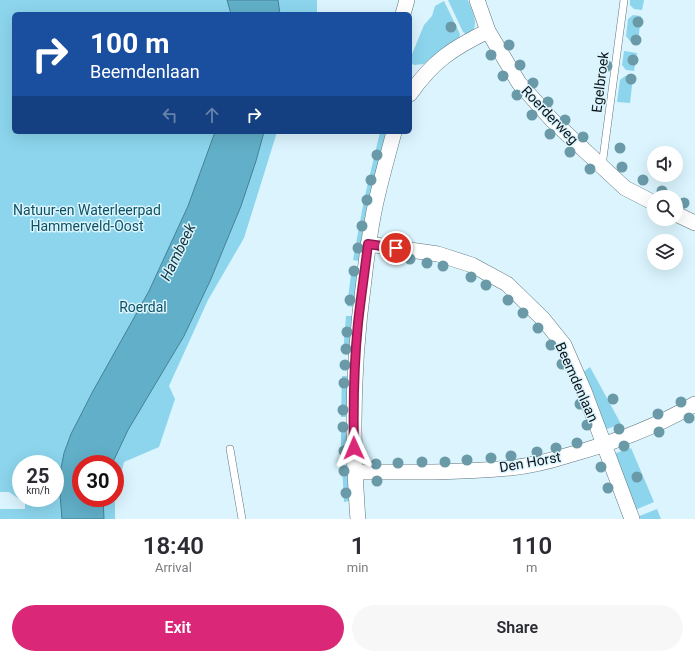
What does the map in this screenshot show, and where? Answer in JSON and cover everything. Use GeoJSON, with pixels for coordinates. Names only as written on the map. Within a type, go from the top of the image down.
{"type":"FeatureCollection","features":[{"type":"Feature","properties":{"kind":"street"},"geometry":{"type":"LineString","coordinates":[[403,12],[407,0]]}},
{"type":"Feature","properties":{"kind":"street","name":"Roerderweg"},"geometry":{"type":"LineString","coordinates":[[477,0],[488,31],[519,83],[552,120],[625,188],[647,199]]}},
{"type":"Feature","properties":{"kind":"street"},"geometry":{"type":"LineString","coordinates":[[412,86],[415,75],[466,42],[488,31]]}},
{"type":"Feature","properties":{"kind":"street"},"geometry":{"type":"LineString","coordinates":[[358,519],[355,472],[354,381],[358,324],[368,244],[376,203],[393,134]]}},
{"type":"Feature","properties":{"kind":"street"},"geometry":{"type":"LineString","coordinates":[[683,217],[695,223]]}},
{"type":"Feature","properties":{"kind":"street","name":"Beemdenlaan"},"geometry":{"type":"LineString","coordinates":[[368,244],[438,254],[472,265],[507,284],[543,319],[564,345],[584,392],[632,519]]}},
{"type":"Feature","properties":{"kind":"street","name":"Den Horst"},"geometry":{"type":"LineString","coordinates":[[355,472],[459,471],[511,468],[546,462],[604,445],[676,415],[695,404]]}},
{"type":"Feature","properties":{"kind":"lane","name":"Egelbroek"},"geometry":{"type":"LineString","coordinates":[[602,166],[624,0]]}},
{"type":"Feature","properties":{"kind":"lane"},"geometry":{"type":"LineString","coordinates":[[230,449],[242,519]]}},
{"type":"Feature","properties":{"kind":"green space","name":"Natuur-en Waterleerpad Hammerveld-Oost"},"geometry":{"type":"Polygon","coordinates":[[[0,0],[317,0],[317,12],[12,12],[12,134],[276,134],[244,238],[208,300],[169,386],[175,399],[159,447],[124,462],[124,455],[72,455],[72,507],[115,507],[115,519],[0,519],[0,509],[25,509],[25,507],[64,507],[64,455],[12,455],[12,494],[9,492],[0,492],[0,0]]]}},
{"type":"Feature","properties":{"kind":"green space"},"geometry":{"type":"Polygon","coordinates":[[[448,0],[468,0],[475,19],[472,32],[467,35],[463,32],[448,0]]]}},
{"type":"Feature","properties":{"kind":"green space"},"geometry":{"type":"Polygon","coordinates":[[[630,0],[644,0],[642,10],[634,9],[630,5],[630,0]]]}},
{"type":"Feature","properties":{"kind":"green space"},"geometry":{"type":"Polygon","coordinates":[[[444,1],[460,34],[459,39],[445,47],[424,64],[414,65],[412,64],[412,54],[424,25],[432,16],[435,6],[444,1]]]}},
{"type":"Feature","properties":{"kind":"green space"},"geometry":{"type":"Polygon","coordinates":[[[633,15],[641,16],[638,42],[630,41],[626,36],[628,19],[633,15]]]}},
{"type":"Feature","properties":{"kind":"green space"},"geometry":{"type":"Polygon","coordinates":[[[624,51],[637,53],[634,71],[626,70],[622,65],[624,51]]]}},
{"type":"Feature","properties":{"kind":"green space"},"geometry":{"type":"Polygon","coordinates":[[[625,76],[633,77],[630,103],[617,102],[620,80],[625,76]]]}},
{"type":"Feature","properties":{"kind":"green space"},"geometry":{"type":"Polygon","coordinates":[[[380,134],[387,134],[359,261],[353,260],[364,200],[380,134]]]}},
{"type":"Feature","properties":{"kind":"green space"},"geometry":{"type":"Polygon","coordinates":[[[352,267],[358,268],[353,307],[347,306],[352,267]]]}},
{"type":"Feature","properties":{"kind":"green space"},"geometry":{"type":"Polygon","coordinates":[[[346,316],[352,316],[349,355],[343,354],[346,316]]]}},
{"type":"Feature","properties":{"kind":"green space"},"geometry":{"type":"Polygon","coordinates":[[[590,367],[621,424],[604,430],[582,373],[590,367]]]}},
{"type":"Feature","properties":{"kind":"green space"},"geometry":{"type":"Polygon","coordinates":[[[342,376],[348,376],[347,417],[341,417],[342,376]]]}},
{"type":"Feature","properties":{"kind":"green space"},"geometry":{"type":"Polygon","coordinates":[[[347,423],[347,458],[341,458],[341,424],[347,423]]]}},
{"type":"Feature","properties":{"kind":"green space"},"geometry":{"type":"Polygon","coordinates":[[[631,448],[654,502],[635,510],[613,454],[631,448]]]}},
{"type":"Feature","properties":{"kind":"green space"},"geometry":{"type":"Polygon","coordinates":[[[342,465],[347,465],[349,501],[344,502],[342,465]]]}},
{"type":"Feature","properties":{"kind":"green space"},"geometry":{"type":"Polygon","coordinates":[[[657,509],[661,519],[638,519],[637,517],[657,509]]]}},
{"type":"Feature","properties":{"kind":"water"},"geometry":{"type":"Polygon","coordinates":[[[227,0],[278,0],[280,12],[230,12],[227,0]]]}},
{"type":"Feature","properties":{"kind":"water","name":"Hambeek"},"geometry":{"type":"Polygon","coordinates":[[[214,134],[263,134],[241,206],[211,279],[184,336],[128,430],[116,455],[72,455],[72,507],[103,507],[104,519],[62,519],[61,507],[64,507],[64,455],[71,434],[93,391],[149,291],[188,206],[214,134]]]}},
{"type":"Feature","properties":{"kind":"route"},"geometry":{"type":"LineString","coordinates":[[354,448],[354,381],[358,324],[368,244],[396,248]]}},
{"type":"Feature","properties":{"kind":"park label","name":"Roerdal"},"geometry":{"type":"Point","coordinates":[143,307]}}]}
